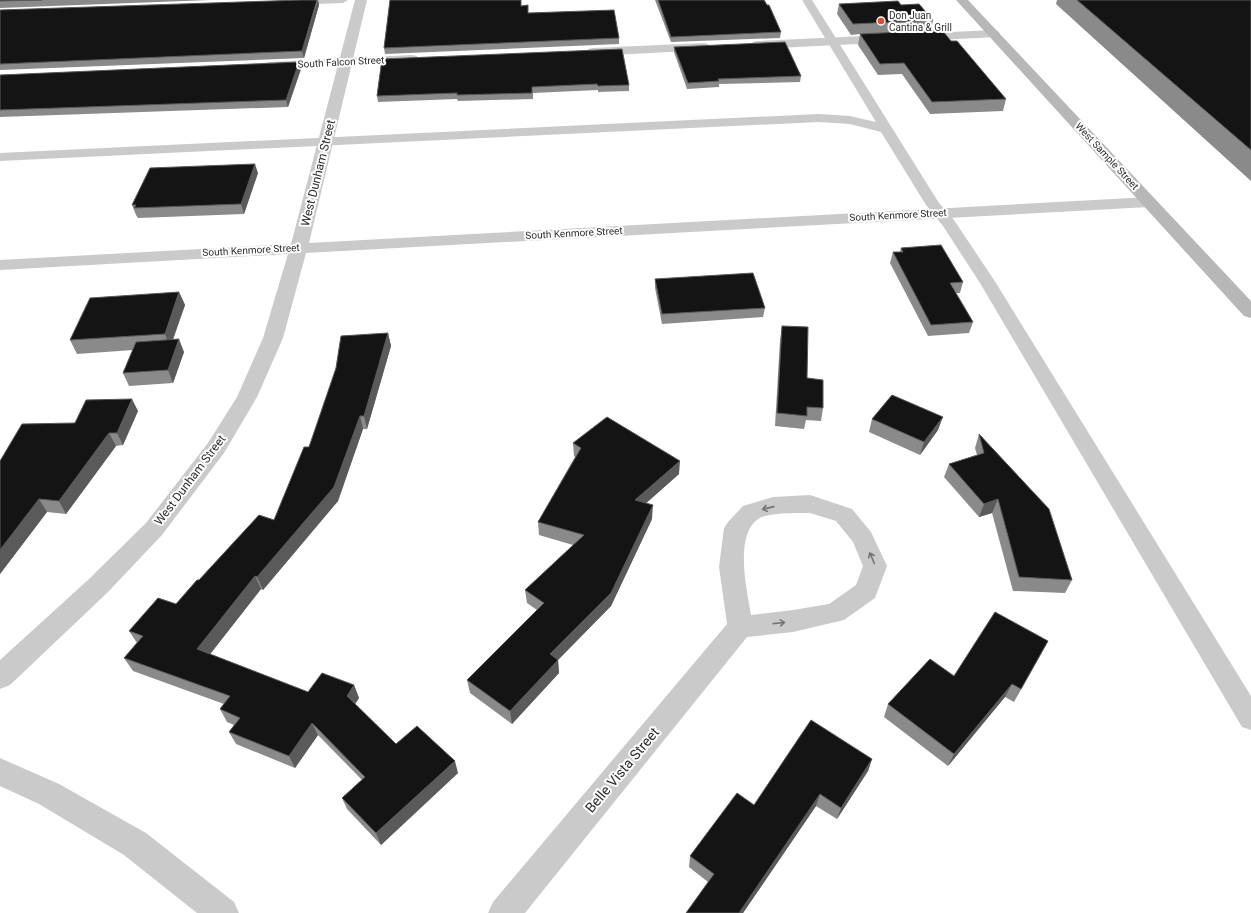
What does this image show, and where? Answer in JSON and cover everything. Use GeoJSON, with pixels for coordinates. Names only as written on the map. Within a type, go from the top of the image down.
{"type":"FeatureCollection","features":[{"type":"Feature","properties":{"kind":"main road","name":"West Sample Street"},"geometry":{"type":"LineString","coordinates":[[962,0],[1251,312]]}},
{"type":"Feature","properties":{"kind":"street","name":"West Dunham Street"},"geometry":{"type":"LineString","coordinates":[[0,677],[98,586],[154,529],[216,448],[247,397],[273,338],[299,248],[361,0]]}},
{"type":"Feature","properties":{"kind":"street"},"geometry":{"type":"LineString","coordinates":[[746,45],[994,34]]}},
{"type":"Feature","properties":{"kind":"street"},"geometry":{"type":"LineString","coordinates":[[578,52],[714,46]]}},
{"type":"Feature","properties":{"kind":"street","name":"South Falcon Street"},"geometry":{"type":"LineString","coordinates":[[255,66],[426,59]]}},
{"type":"Feature","properties":{"kind":"street","name":"South Kenmore Street"},"geometry":{"type":"LineString","coordinates":[[0,265],[1149,202]]}},
{"type":"Feature","properties":{"kind":"street"},"geometry":{"type":"LineString","coordinates":[[810,504],[844,515],[863,538],[875,566],[866,591],[835,613],[793,621],[740,627],[731,567],[736,528],[751,512],[773,506],[810,504]]}},
{"type":"Feature","properties":{"kind":"street","name":"Belle Vista Street"},"geometry":{"type":"LineString","coordinates":[[504,913],[740,627]]}},
{"type":"Feature","properties":{"kind":"street"},"geometry":{"type":"LineString","coordinates":[[0,772],[49,794],[135,844],[223,913]]}},
{"type":"Feature","properties":{"kind":"lane"},"geometry":{"type":"LineString","coordinates":[[283,2],[343,0]]}},
{"type":"Feature","properties":{"kind":"lane"},"geometry":{"type":"LineString","coordinates":[[807,0],[888,129],[916,178],[940,213],[949,223],[988,283],[1251,719]]}},
{"type":"Feature","properties":{"kind":"lane"},"geometry":{"type":"LineString","coordinates":[[0,157],[327,140],[819,118],[850,120],[888,129]]}},
{"type":"Feature","properties":{"kind":"building"},"geometry":{"type":"Polygon","coordinates":[[[0,0],[42,0],[0,1],[0,0]]]}},
{"type":"Feature","properties":{"kind":"building"},"geometry":{"type":"Polygon","coordinates":[[[317,0],[302,51],[0,64],[0,10],[317,0]]]}},
{"type":"Feature","properties":{"kind":"building"},"geometry":{"type":"Polygon","coordinates":[[[390,0],[521,0],[521,6],[528,5],[528,13],[614,10],[619,38],[384,48],[390,0]]]}},
{"type":"Feature","properties":{"kind":"building"},"geometry":{"type":"Polygon","coordinates":[[[658,0],[764,0],[767,5],[769,5],[781,32],[671,37],[658,0]]]}},
{"type":"Feature","properties":{"kind":"building"},"geometry":{"type":"Polygon","coordinates":[[[1077,0],[1251,0],[1251,150],[1077,0]]]}},
{"type":"Feature","properties":{"kind":"building"},"geometry":{"type":"Polygon","coordinates":[[[898,1],[901,5],[919,4],[933,20],[853,24],[839,4],[898,1]]]}},
{"type":"Feature","properties":{"kind":"building"},"geometry":{"type":"Polygon","coordinates":[[[942,30],[951,41],[957,41],[1006,99],[932,102],[904,63],[880,64],[860,34],[942,30]]]}},
{"type":"Feature","properties":{"kind":"building"},"geometry":{"type":"Polygon","coordinates":[[[785,42],[801,76],[718,79],[719,81],[688,83],[674,47],[785,42]]]}},
{"type":"Feature","properties":{"kind":"building"},"geometry":{"type":"Polygon","coordinates":[[[622,49],[629,85],[598,86],[597,84],[532,87],[532,93],[457,95],[457,93],[377,96],[382,59],[622,49]]]}},
{"type":"Feature","properties":{"kind":"building"},"geometry":{"type":"Polygon","coordinates":[[[299,62],[286,100],[0,110],[0,75],[299,62]]]}},
{"type":"Feature","properties":{"kind":"building"},"geometry":{"type":"Polygon","coordinates":[[[255,164],[241,204],[134,208],[136,205],[132,205],[150,168],[255,164]]]}},
{"type":"Feature","properties":{"kind":"building"},"geometry":{"type":"Polygon","coordinates":[[[941,245],[963,282],[950,283],[973,322],[931,325],[893,252],[903,252],[901,248],[941,245]]]}},
{"type":"Feature","properties":{"kind":"building"},"geometry":{"type":"Polygon","coordinates":[[[753,273],[765,308],[662,314],[655,279],[753,273]]]}},
{"type":"Feature","properties":{"kind":"building"},"geometry":{"type":"Polygon","coordinates":[[[179,292],[165,334],[70,340],[90,298],[179,292]]]}},
{"type":"Feature","properties":{"kind":"building"},"geometry":{"type":"Polygon","coordinates":[[[782,326],[808,327],[807,378],[823,380],[823,408],[807,407],[807,416],[777,413],[782,326]]]}},
{"type":"Feature","properties":{"kind":"building"},"geometry":{"type":"Polygon","coordinates":[[[388,333],[364,416],[360,416],[334,487],[257,577],[255,576],[197,649],[308,692],[322,673],[354,685],[347,696],[396,744],[417,726],[455,761],[376,833],[342,798],[365,777],[312,723],[289,756],[229,732],[240,718],[220,709],[230,696],[124,658],[143,636],[129,631],[158,598],[176,604],[259,515],[274,520],[304,447],[309,447],[336,368],[341,336],[388,333]]]}},
{"type":"Feature","properties":{"kind":"building"},"geometry":{"type":"Polygon","coordinates":[[[179,339],[168,370],[123,373],[136,342],[179,339]]]}},
{"type":"Feature","properties":{"kind":"building"},"geometry":{"type":"Polygon","coordinates":[[[892,395],[943,417],[924,442],[872,419],[892,395]]]}},
{"type":"Feature","properties":{"kind":"building"},"geometry":{"type":"Polygon","coordinates":[[[132,399],[117,433],[109,433],[59,501],[39,499],[0,550],[0,461],[22,424],[75,423],[86,400],[132,399]]]}},
{"type":"Feature","properties":{"kind":"building"},"geometry":{"type":"Polygon","coordinates":[[[607,417],[680,461],[635,500],[653,505],[611,593],[550,654],[558,660],[510,711],[467,680],[544,603],[525,590],[584,535],[538,522],[581,448],[573,443],[607,417]]]}},
{"type":"Feature","properties":{"kind":"building"},"geometry":{"type":"Polygon","coordinates":[[[979,434],[1049,509],[1072,580],[1019,577],[998,499],[984,504],[949,464],[984,453],[979,434]]]}},
{"type":"Feature","properties":{"kind":"building"},"geometry":{"type":"Polygon","coordinates":[[[995,612],[1048,641],[1021,689],[1012,684],[954,754],[888,704],[930,659],[954,676],[995,612]]]}},
{"type":"Feature","properties":{"kind":"building"},"geometry":{"type":"Polygon","coordinates":[[[811,720],[872,759],[841,808],[820,794],[739,913],[686,913],[714,874],[690,856],[737,793],[754,805],[811,720]]]}},
{"type":"Feature","properties":{"kind":"place","name":"Don Juan Cantina & Grill"},"geometry":{"type":"Point","coordinates":[881,21]}}]}
